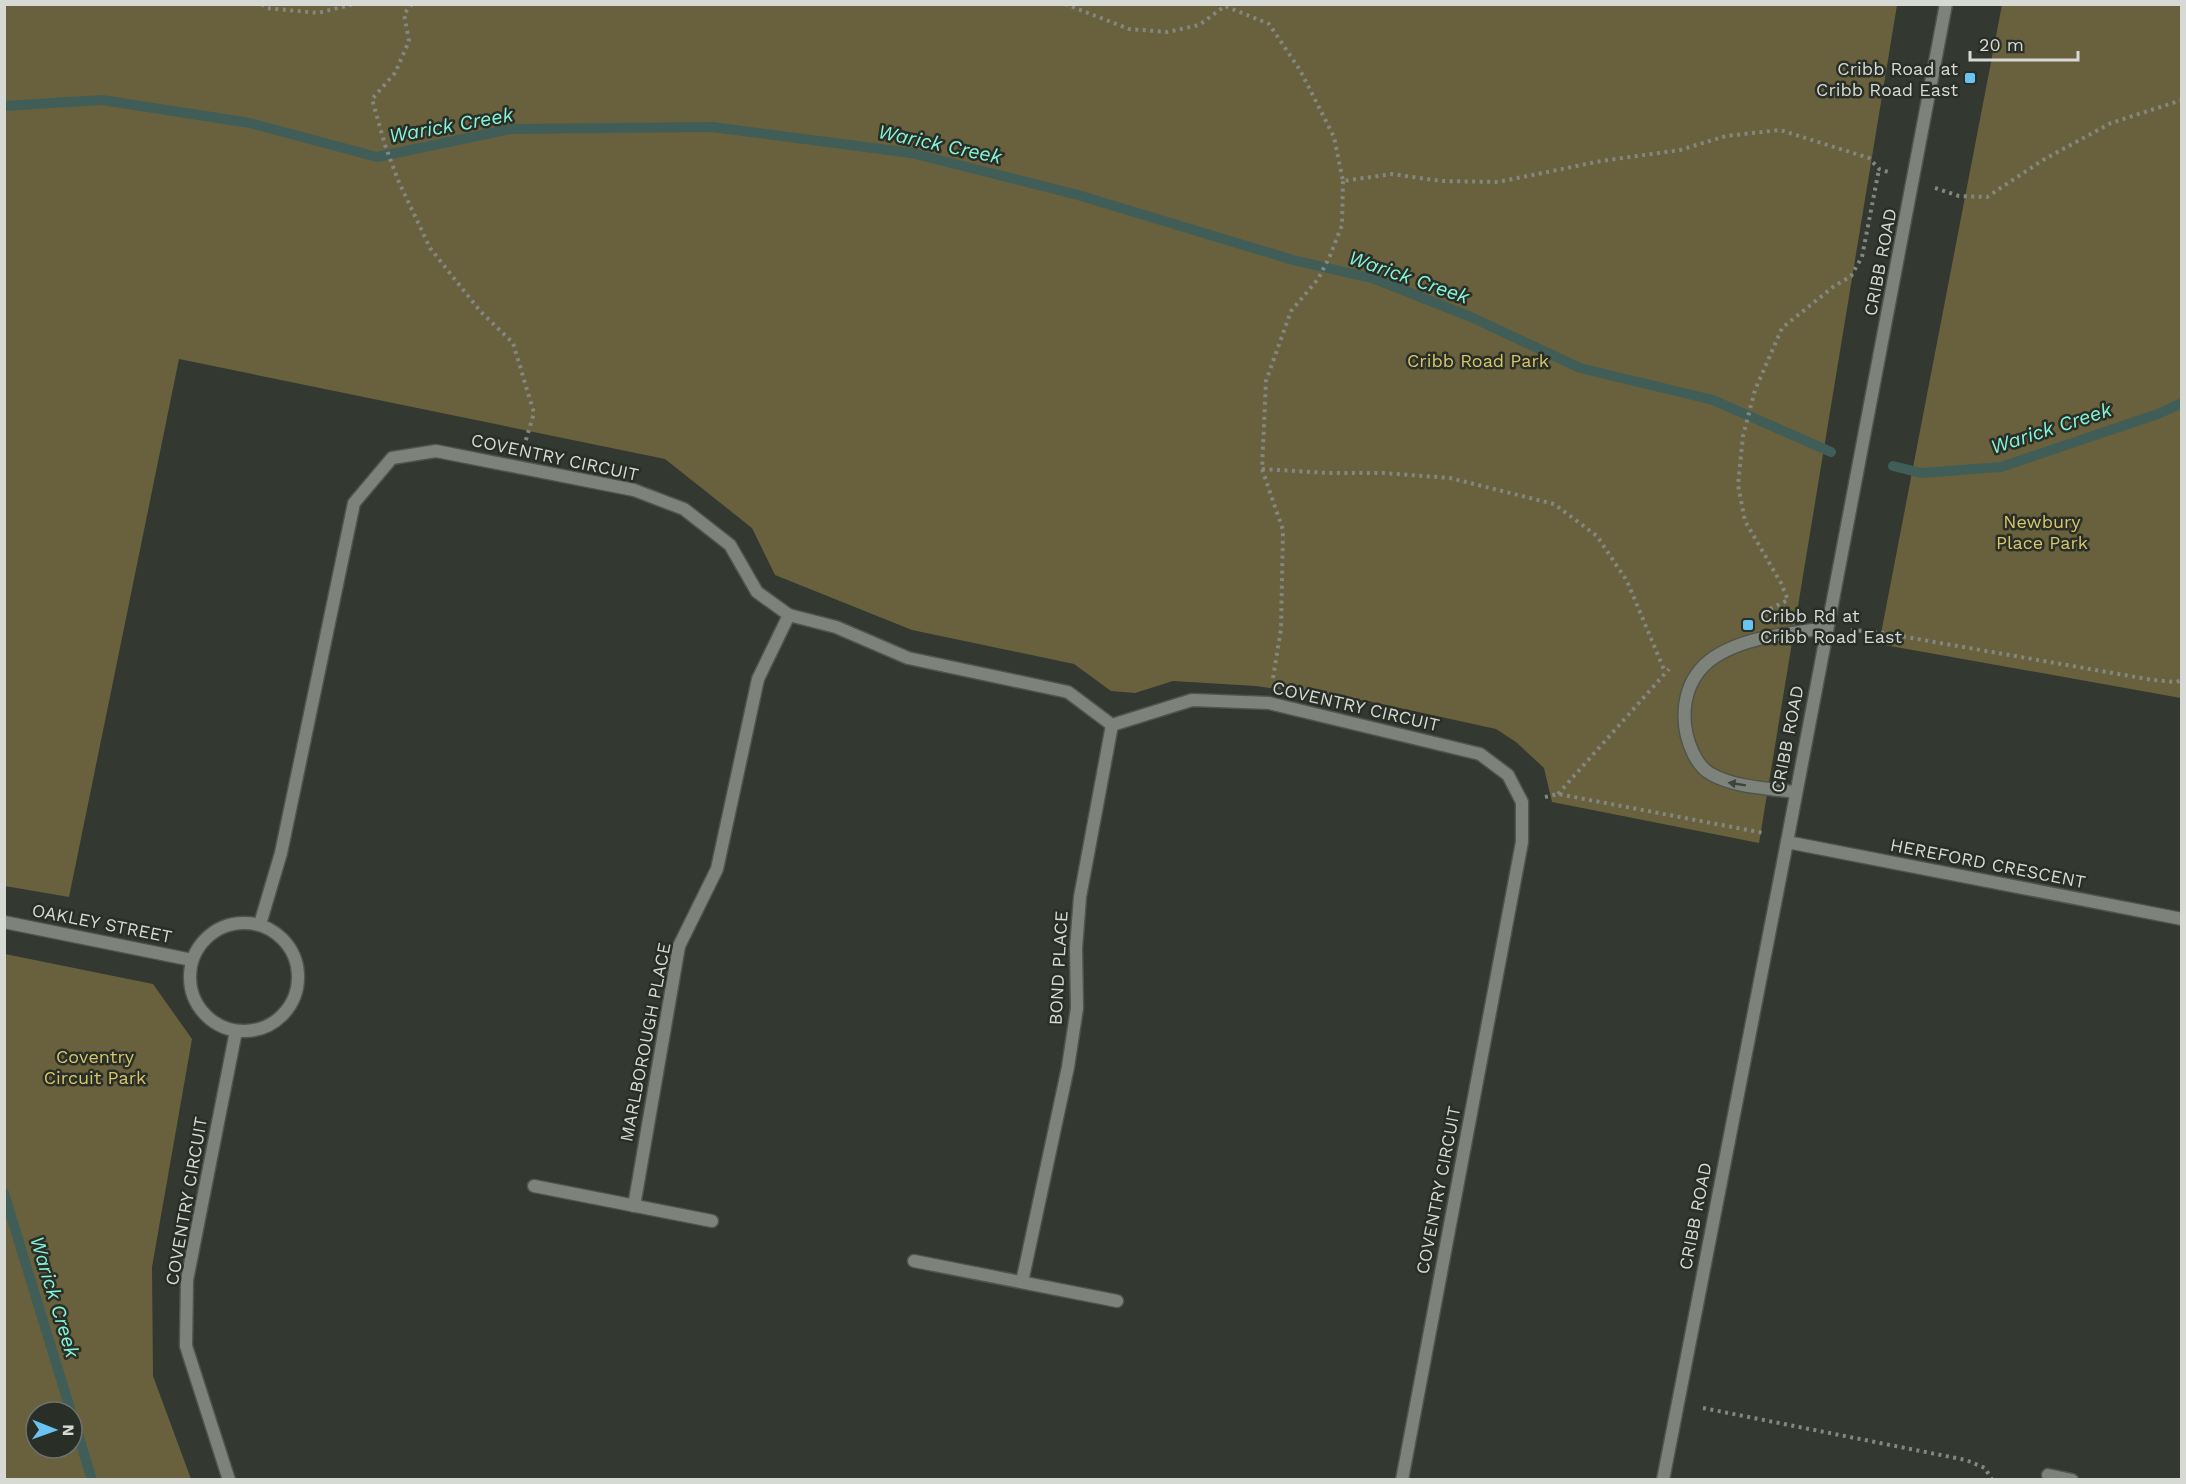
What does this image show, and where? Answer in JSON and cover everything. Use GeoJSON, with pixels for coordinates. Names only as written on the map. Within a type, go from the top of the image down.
{"type":"FeatureCollection","features":[{"type":"Feature","properties":{"kind":"street","name":"CRIBB ROAD"},"geometry":{"type":"LineString","coordinates":[[1663,1479],[1872,401],[1946,4]]}},
{"type":"Feature","properties":{"kind":"street","name":"COVENTRY CIRCUIT"},"geometry":{"type":"LineString","coordinates":[[260,924],[281,853],[354,503],[392,458],[436,451],[634,490],[684,509],[730,545],[757,592],[789,615],[836,627],[908,658],[1068,692],[1112,725],[1192,700],[1269,703],[1480,754],[1508,775],[1522,802],[1522,842],[1402,1479]]}},
{"type":"Feature","properties":{"kind":"street","name":"MARLBOROUGH PLACE"},"geometry":{"type":"LineString","coordinates":[[634,1206],[679,946],[717,869],[758,679],[789,615]]}},
{"type":"Feature","properties":{"kind":"street"},"geometry":{"type":"LineString","coordinates":[[1795,792],[1729,783],[1707,772],[1696,760],[1689,744],[1684,724],[1686,701],[1697,674],[1709,661],[1724,653],[1769,636],[1827,628]]}},
{"type":"Feature","properties":{"kind":"street","name":"BOND PLACE"},"geometry":{"type":"LineString","coordinates":[[1022,1282],[1068,1067],[1077,1008],[1076,948],[1080,897],[1112,725]]}},
{"type":"Feature","properties":{"kind":"street","name":"HEREFORD CRESCENT"},"geometry":{"type":"LineString","coordinates":[[1787,842],[2181,919]]}},
{"type":"Feature","properties":{"kind":"street","name":"OAKLEY STREET"},"geometry":{"type":"LineString","coordinates":[[4,922],[192,960]]}},
{"type":"Feature","properties":{"kind":"street"},"geometry":{"type":"LineString","coordinates":[[239,922],[260,924],[278,934],[292,949],[298,969],[298,989],[290,1008],[275,1022],[256,1031],[236,1031],[213,1023],[197,1006],[189,983],[192,960],[202,941],[219,928],[239,922]]}},
{"type":"Feature","properties":{"kind":"street","name":"COVENTRY CIRCUIT"},"geometry":{"type":"LineString","coordinates":[[229,1479],[186,1346],[187,1280],[236,1031]]}},
{"type":"Feature","properties":{"kind":"street"},"geometry":{"type":"LineString","coordinates":[[534,1186],[712,1221]]}},
{"type":"Feature","properties":{"kind":"street"},"geometry":{"type":"LineString","coordinates":[[914,1261],[1117,1301]]}},
{"type":"Feature","properties":{"kind":"street"},"geometry":{"type":"LineString","coordinates":[[2048,1475],[2072,1479]]}},
{"type":"Feature","properties":{"kind":"path"},"geometry":{"type":"LineString","coordinates":[[262,4],[266,8],[318,13],[354,4]]}},
{"type":"Feature","properties":{"kind":"path"},"geometry":{"type":"LineString","coordinates":[[412,4],[404,14],[409,41],[395,72],[372,99],[398,180],[430,248],[480,311],[513,343],[534,413],[518,467]]}},
{"type":"Feature","properties":{"kind":"path"},"geometry":{"type":"LineString","coordinates":[[1065,4],[1129,29],[1168,32],[1199,25],[1225,5],[1269,24],[1300,70],[1334,137],[1343,181],[1342,225],[1330,256],[1317,279],[1291,311],[1266,381],[1262,469],[1283,530],[1281,629],[1269,703]]}},
{"type":"Feature","properties":{"kind":"path"},"geometry":{"type":"LineString","coordinates":[[1343,181],[1392,174],[1441,181],[1498,182],[1601,161],[1680,150],[1726,136],[1780,130],[1869,158],[1879,169],[1959,196],[1987,197],[2043,160],[2111,123],[2181,100]]}},
{"type":"Feature","properties":{"kind":"path"},"geometry":{"type":"LineString","coordinates":[[1764,613],[1788,600],[1781,583],[1745,521],[1738,485],[1743,436],[1755,390],[1782,328],[1833,287],[1851,276],[1862,257],[1879,169]]}},
{"type":"Feature","properties":{"kind":"path"},"geometry":{"type":"LineString","coordinates":[[1262,469],[1450,478],[1554,504],[1598,536],[1627,581],[1665,672]]}},
{"type":"Feature","properties":{"kind":"path"},"geometry":{"type":"LineString","coordinates":[[1827,628],[1874,632],[2153,680],[2176,682],[2181,680]]}},
{"type":"Feature","properties":{"kind":"path"},"geometry":{"type":"LineString","coordinates":[[1558,794],[1673,665]]}},
{"type":"Feature","properties":{"kind":"path"},"geometry":{"type":"LineString","coordinates":[[1522,802],[1558,794],[1761,832],[1787,842]]}},
{"type":"Feature","properties":{"kind":"path"},"geometry":{"type":"LineString","coordinates":[[1702,1408],[1966,1460],[1985,1468],[1992,1479]]}},
{"type":"Feature","properties":{"kind":"green space","name":"Cribb Road Park"},"geometry":{"type":"Polygon","coordinates":[[[4,5],[1897,5],[1759,843],[1552,802],[1544,768],[1516,742],[1496,729],[1368,701],[1256,686],[1173,681],[1135,693],[1111,691],[1074,664],[912,630],[775,575],[752,528],[665,459],[179,359],[69,897],[5,886],[4,5]]]}},
{"type":"Feature","properties":{"kind":"green space","name":"Newbury Place Park"},"geometry":{"type":"Polygon","coordinates":[[[2002,5],[2181,5],[2181,698],[1879,644],[2002,5]]]}},
{"type":"Feature","properties":{"kind":"green space","name":"Coventry Circuit Park"},"geometry":{"type":"Polygon","coordinates":[[[5,954],[153,984],[192,1039],[152,1267],[153,1376],[191,1479],[5,1479],[5,954]]]}},
{"type":"Feature","properties":{"kind":"waterway","name":"Warick Creek"},"geometry":{"type":"LineString","coordinates":[[4,106],[102,100],[250,123],[377,157],[511,129],[712,127],[911,153],[1078,195],[1293,260],[1375,279],[1471,317],[1580,368],[1713,400],[1831,452]]}},
{"type":"Feature","properties":{"kind":"waterway","name":"Warick Creek"},"geometry":{"type":"LineString","coordinates":[[1893,466],[1921,473],[2001,467],[2158,414],[2182,403]]}},
{"type":"Feature","properties":{"kind":"waterway","name":"Warick Creek"},"geometry":{"type":"LineString","coordinates":[[4,1193],[67,1400]]}},
{"type":"Feature","properties":{"kind":"waterway","name":"Warick Creek"},"geometry":{"type":"LineString","coordinates":[[84,1454],[92,1480]]}},
{"type":"Feature","properties":{"kind":"place","name":"Cribb Road at Cribb Road East"},"geometry":{"type":"Point","coordinates":[1970,78]}},
{"type":"Feature","properties":{"kind":"place","name":"Cribb Rd at Cribb Road East"},"geometry":{"type":"Point","coordinates":[1748,625]}}]}
